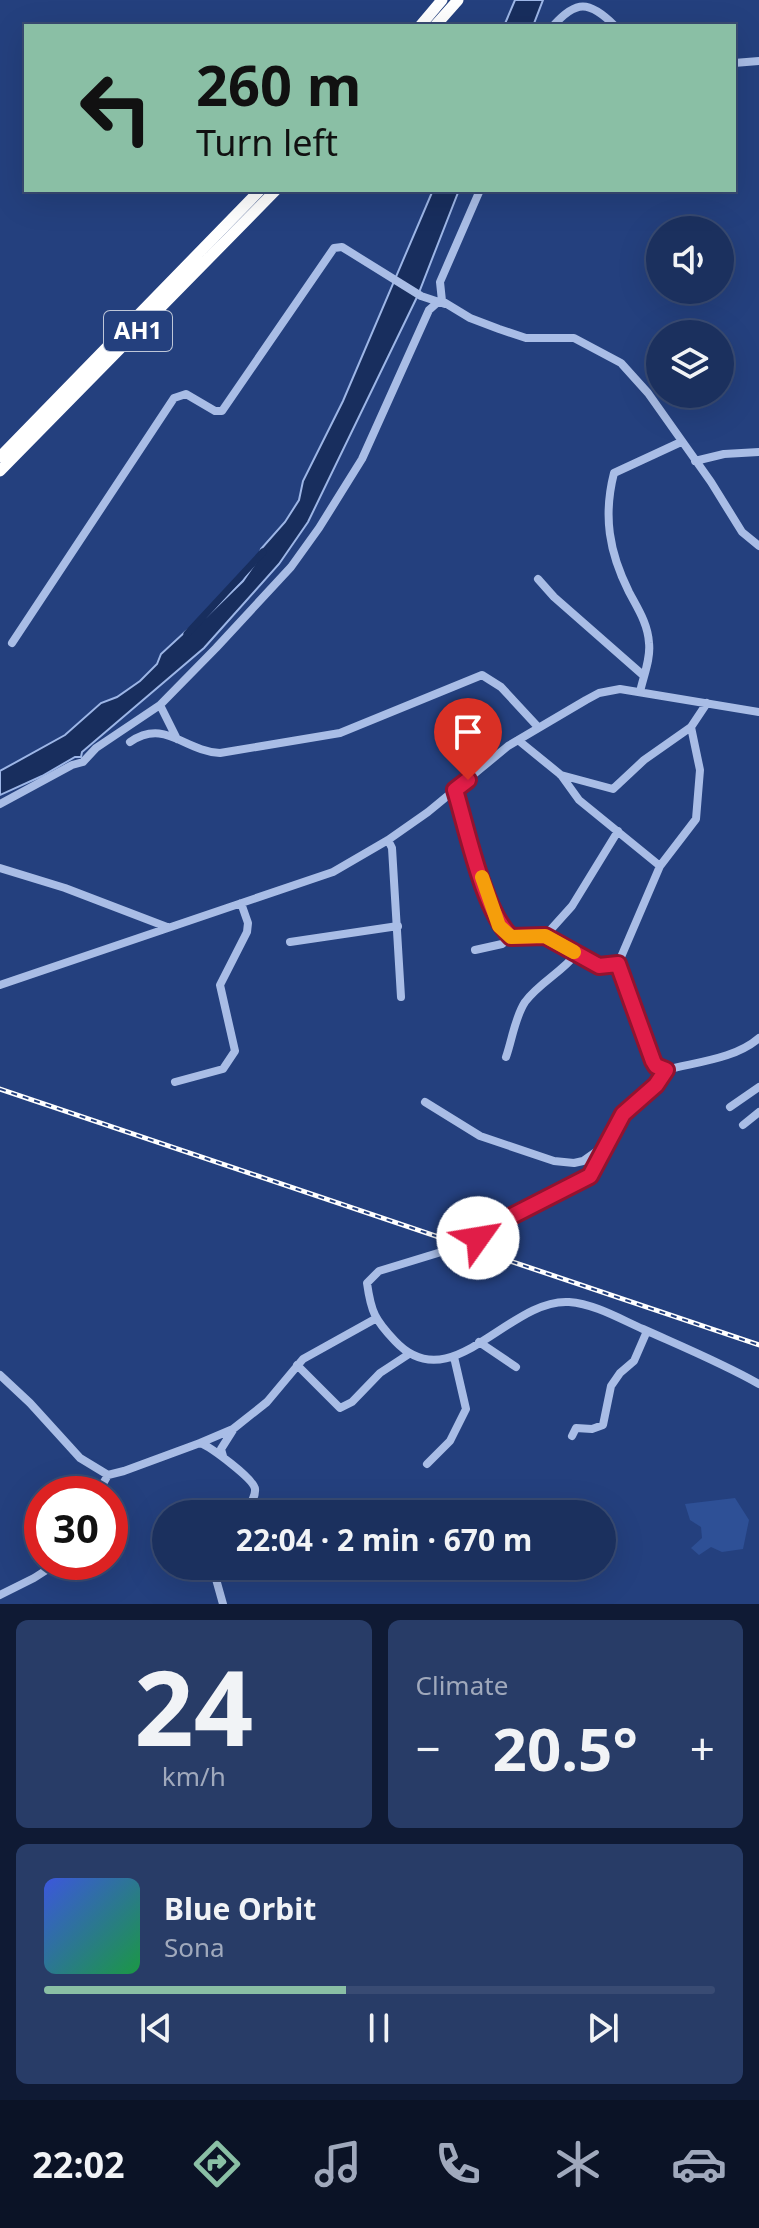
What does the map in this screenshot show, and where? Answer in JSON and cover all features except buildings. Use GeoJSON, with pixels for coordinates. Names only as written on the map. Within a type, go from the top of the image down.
{"type":"FeatureCollection","features":[{"type":"Feature","properties":{"kind":"highway"},"geometry":{"type":"LineString","coordinates":[[422,24],[442,0]]}},
{"type":"Feature","properties":{"kind":"highway"},"geometry":{"type":"LineString","coordinates":[[437,24],[458,0]]}},
{"type":"Feature","properties":{"kind":"highway","name":"AH1"},"geometry":{"type":"LineString","coordinates":[[0,457],[258,192]]}},
{"type":"Feature","properties":{"kind":"highway","name":"AH1"},"geometry":{"type":"LineString","coordinates":[[0,471],[274,192]]}},
{"type":"Feature","properties":{"kind":"street"},"geometry":{"type":"LineString","coordinates":[[555,24],[566,9],[582,1],[613,24]]}},
{"type":"Feature","properties":{"kind":"street"},"geometry":{"type":"LineString","coordinates":[[736,63],[759,61]]}},
{"type":"Feature","properties":{"kind":"street"},"geometry":{"type":"LineString","coordinates":[[441,303],[440,282],[479,192]]}},
{"type":"Feature","properties":{"kind":"street"},"geometry":{"type":"LineString","coordinates":[[12,643],[174,398],[186,394],[215,411],[222,411],[334,248],[342,247],[421,296],[470,318],[526,338],[574,338],[621,363],[639,382],[711,482],[742,532],[759,546]]}},
{"type":"Feature","properties":{"kind":"street"},"geometry":{"type":"LineString","coordinates":[[0,804],[83,762],[96,748],[160,705],[291,567],[362,459],[429,310],[441,303]]}},
{"type":"Feature","properties":{"kind":"street"},"geometry":{"type":"LineString","coordinates":[[640,692],[649,640],[608,537],[607,500],[614,473],[681,442]]}},
{"type":"Feature","properties":{"kind":"street"},"geometry":{"type":"LineString","coordinates":[[695,461],[724,454],[759,452]]}},
{"type":"Feature","properties":{"kind":"street"},"geometry":{"type":"LineString","coordinates":[[538,579],[554,597],[644,676]]}},
{"type":"Feature","properties":{"kind":"street"},"geometry":{"type":"LineString","coordinates":[[130,742],[151,731],[204,751],[220,753],[340,733],[482,675],[501,687],[538,727]]}},
{"type":"Feature","properties":{"kind":"street"},"geometry":{"type":"LineString","coordinates":[[0,985],[333,872],[388,840],[518,740],[599,693],[620,689],[759,712]]}},
{"type":"Feature","properties":{"kind":"street"},"geometry":{"type":"LineString","coordinates":[[561,775],[613,789],[644,760],[691,727],[707,703]]}},
{"type":"Feature","properties":{"kind":"street"},"geometry":{"type":"LineString","coordinates":[[160,705],[177,739]]}},
{"type":"Feature","properties":{"kind":"street"},"geometry":{"type":"LineString","coordinates":[[691,727],[700,770],[696,819],[660,866],[618,964],[656,1066],[666,1070],[736,1052],[759,1038]]}},
{"type":"Feature","properties":{"kind":"street"},"geometry":{"type":"LineString","coordinates":[[518,740],[561,775],[579,800],[660,866]]}},
{"type":"Feature","properties":{"kind":"street"},"geometry":{"type":"LineString","coordinates":[[455,790],[499,926],[511,937]]}},
{"type":"Feature","properties":{"kind":"street"},"geometry":{"type":"LineString","coordinates":[[545,936],[572,906],[618,831]]}},
{"type":"Feature","properties":{"kind":"street"},"geometry":{"type":"LineString","coordinates":[[388,840],[392,848],[401,997]]}},
{"type":"Feature","properties":{"kind":"street"},"geometry":{"type":"LineString","coordinates":[[0,868],[65,888],[168,927]]}},
{"type":"Feature","properties":{"kind":"street"},"geometry":{"type":"LineString","coordinates":[[175,1082],[223,1069],[235,1051],[220,985],[247,932],[248,923],[241,903]]}},
{"type":"Feature","properties":{"kind":"street"},"geometry":{"type":"LineString","coordinates":[[290,942],[398,926]]}},
{"type":"Feature","properties":{"kind":"street"},"geometry":{"type":"LineString","coordinates":[[475,950],[502,944],[511,937],[545,936],[599,966],[618,964]]}},
{"type":"Feature","properties":{"kind":"street"},"geometry":{"type":"LineString","coordinates":[[506,1057],[525,1004],[576,954]]}},
{"type":"Feature","properties":{"kind":"street"},"geometry":{"type":"LineString","coordinates":[[478,1238],[500,1222],[582,1183],[594,1172],[623,1114],[656,1085],[666,1070]]}},
{"type":"Feature","properties":{"kind":"street"},"geometry":{"type":"LineString","coordinates":[[730,1107],[759,1087]]}},
{"type":"Feature","properties":{"kind":"street"},"geometry":{"type":"LineString","coordinates":[[425,1102],[480,1136],[554,1161],[583,1161],[608,1144]]}},
{"type":"Feature","properties":{"kind":"street"},"geometry":{"type":"LineString","coordinates":[[743,1125],[759,1112]]}},
{"type":"Feature","properties":{"kind":"street"},"geometry":{"type":"LineString","coordinates":[[451,1249],[375,1274],[367,1283],[375,1319],[409,1354],[436,1361],[454,1357],[505,1325],[559,1302],[589,1306],[730,1368],[759,1384]]}},
{"type":"Feature","properties":{"kind":"street"},"geometry":{"type":"LineString","coordinates":[[0,1375],[80,1458],[108,1475],[233,1429],[267,1402],[297,1365],[375,1319]]}},
{"type":"Feature","properties":{"kind":"street"},"geometry":{"type":"LineString","coordinates":[[572,1436],[576,1428],[592,1429],[603,1425],[611,1386],[634,1361],[647,1331]]}},
{"type":"Feature","properties":{"kind":"street"},"geometry":{"type":"LineString","coordinates":[[479,1342],[516,1367]]}},
{"type":"Feature","properties":{"kind":"street"},"geometry":{"type":"LineString","coordinates":[[297,1365],[340,1408],[352,1402],[373,1379],[409,1354]]}},
{"type":"Feature","properties":{"kind":"street"},"geometry":{"type":"LineString","coordinates":[[427,1464],[450,1441],[466,1409],[454,1357]]}},
{"type":"Feature","properties":{"kind":"street"},"geometry":{"type":"LineString","coordinates":[[223,1457],[221,1449],[233,1429]]}},
{"type":"Feature","properties":{"kind":"street"},"geometry":{"type":"LineString","coordinates":[[200,1443],[210,1447],[228,1464],[249,1477],[253,1484],[252,1500]]}},
{"type":"Feature","properties":{"kind":"street"},"geometry":{"type":"LineString","coordinates":[[0,1595],[30,1580]]}},
{"type":"Feature","properties":{"kind":"street"},"geometry":{"type":"LineString","coordinates":[[216,1580],[223,1604]]}},
{"type":"Feature","properties":{"kind":"shaded area"},"geometry":{"type":"Polygon","coordinates":[[[515,0],[543,0],[534,24],[505,24],[515,0]]]}},
{"type":"Feature","properties":{"kind":"shaded area"},"geometry":{"type":"Polygon","coordinates":[[[432,192],[458,192],[418,295],[308,522],[279,564],[204,648],[82,752],[81,757],[75,757],[0,795],[0,771],[65,735],[101,703],[117,697],[140,681],[157,664],[161,654],[243,581],[261,549],[285,522],[299,500],[303,481],[343,401],[432,192]]]}},
{"type":"Feature","properties":{"kind":"shaded area"},"geometry":{"type":"Polygon","coordinates":[[[735,1498],[749,1520],[743,1549],[722,1552],[711,1547],[699,1555],[691,1548],[702,1538],[701,1527],[690,1520],[685,1504],[735,1498]]]}},
{"type":"Feature","properties":{"kind":"waterway"},"geometry":{"type":"LineString","coordinates":[[187,634],[263,552]]}},
{"type":"Feature","properties":{"kind":"railway"},"geometry":{"type":"LineString","coordinates":[[0,1089],[759,1345]]}},
{"type":"Feature","properties":{"kind":"slow traffic"},"geometry":{"type":"LineString","coordinates":[[482,877],[499,926],[511,937],[545,936],[574,952]]}},
{"type":"Feature","properties":{"kind":"route"},"geometry":{"type":"LineString","coordinates":[[468,780],[455,790],[499,926],[511,937],[545,936],[599,966],[618,964],[653,1061],[660,1069],[666,1070],[656,1085],[623,1114],[590,1176],[582,1183],[500,1222],[478,1238]]}}]}
